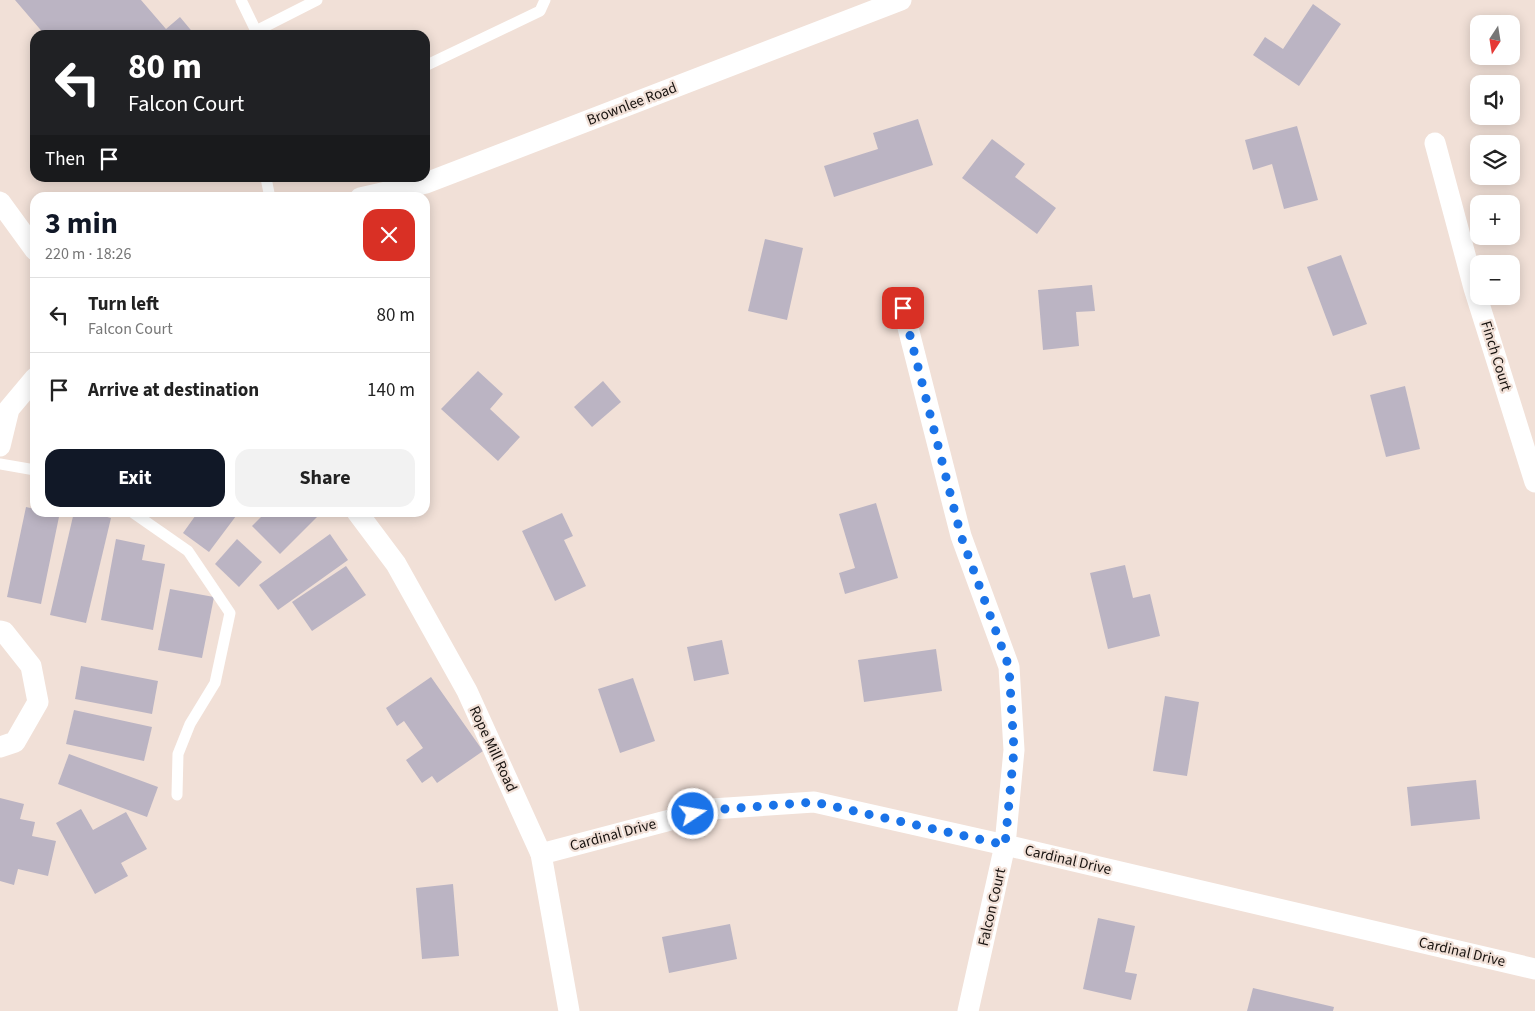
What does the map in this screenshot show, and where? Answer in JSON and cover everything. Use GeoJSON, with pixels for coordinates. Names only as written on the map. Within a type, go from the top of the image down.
{"type":"FeatureCollection","features":[{"type":"Feature","properties":{"kind":"street","name":"Brownlee Road"},"geometry":{"type":"LineString","coordinates":[[430,181],[900,0]]}},
{"type":"Feature","properties":{"kind":"street","name":"Finch Court"},"geometry":{"type":"LineString","coordinates":[[1435,143],[1474,288],[1535,482]]}},
{"type":"Feature","properties":{"kind":"street","name":"Brownlee Road"},"geometry":{"type":"LineString","coordinates":[[386,192],[429,182]]}},
{"type":"Feature","properties":{"kind":"street"},"geometry":{"type":"LineString","coordinates":[[0,202],[30,243]]}},
{"type":"Feature","properties":{"kind":"street","name":"Falcon Court"},"geometry":{"type":"LineString","coordinates":[[903,308],[961,536],[1009,667],[1014,750],[1005,845],[968,1011]]}},
{"type":"Feature","properties":{"kind":"street"},"geometry":{"type":"LineString","coordinates":[[0,446],[9,408],[30,384]]}},
{"type":"Feature","properties":{"kind":"street","name":"Rope Mill Road"},"geometry":{"type":"LineString","coordinates":[[360,517],[396,564],[467,691],[541,854],[569,1011]]}},
{"type":"Feature","properties":{"kind":"street"},"geometry":{"type":"LineString","coordinates":[[0,631],[4,632],[31,666],[38,702],[15,742],[0,747]]}},
{"type":"Feature","properties":{"kind":"street","name":"Cardinal Drive"},"geometry":{"type":"LineString","coordinates":[[541,854],[712,810],[814,802],[1534,964]]}},
{"type":"Feature","properties":{"kind":"lane"},"geometry":{"type":"LineString","coordinates":[[241,0],[256,30]]}},
{"type":"Feature","properties":{"kind":"lane"},"geometry":{"type":"LineString","coordinates":[[430,64],[540,11],[544,0]]}},
{"type":"Feature","properties":{"kind":"lane"},"geometry":{"type":"LineString","coordinates":[[262,30],[309,2]]}},
{"type":"Feature","properties":{"kind":"lane"},"geometry":{"type":"LineString","coordinates":[[0,464],[30,469]]}},
{"type":"Feature","properties":{"kind":"lane"},"geometry":{"type":"LineString","coordinates":[[139,517],[188,551],[230,613],[215,683],[190,724],[178,754],[177,795]]}},
{"type":"Feature","properties":{"kind":"building"},"geometry":{"type":"Polygon","coordinates":[[[15,0],[141,0],[166,29],[180,17],[191,30],[41,30],[15,0]]]}},
{"type":"Feature","properties":{"kind":"building"},"geometry":{"type":"Polygon","coordinates":[[[1313,4],[1341,24],[1299,86],[1253,55],[1265,37],[1283,49],[1313,4]]]}},
{"type":"Feature","properties":{"kind":"building"},"geometry":{"type":"Polygon","coordinates":[[[918,119],[933,165],[834,197],[824,166],[878,149],[873,133],[918,119]]]}},
{"type":"Feature","properties":{"kind":"building"},"geometry":{"type":"Polygon","coordinates":[[[1297,126],[1318,200],[1284,209],[1272,164],[1253,170],[1245,140],[1297,126]]]}},
{"type":"Feature","properties":{"kind":"building"},"geometry":{"type":"Polygon","coordinates":[[[992,139],[1025,164],[1015,177],[1056,208],[1037,234],[962,178],[992,139]]]}},
{"type":"Feature","properties":{"kind":"building"},"geometry":{"type":"Polygon","coordinates":[[[765,239],[803,248],[787,320],[748,311],[765,239]]]}},
{"type":"Feature","properties":{"kind":"building"},"geometry":{"type":"Polygon","coordinates":[[[1341,255],[1367,324],[1333,336],[1307,267],[1341,255]]]}},
{"type":"Feature","properties":{"kind":"building"},"geometry":{"type":"Polygon","coordinates":[[[1092,285],[1095,311],[1076,312],[1079,346],[1043,350],[1038,290],[1092,285]]]}},
{"type":"Feature","properties":{"kind":"building"},"geometry":{"type":"Polygon","coordinates":[[[478,371],[503,394],[490,409],[520,437],[498,461],[441,409],[478,371]]]}},
{"type":"Feature","properties":{"kind":"building"},"geometry":{"type":"Polygon","coordinates":[[[603,381],[621,402],[592,427],[574,407],[603,381]]]}},
{"type":"Feature","properties":{"kind":"building"},"geometry":{"type":"Polygon","coordinates":[[[1405,386],[1420,449],[1386,457],[1370,395],[1405,386]]]}},
{"type":"Feature","properties":{"kind":"building"},"geometry":{"type":"Polygon","coordinates":[[[876,503],[898,578],[845,594],[839,573],[855,568],[839,514],[876,503]]]}},
{"type":"Feature","properties":{"kind":"building"},"geometry":{"type":"Polygon","coordinates":[[[26,507],[30,508],[30,517],[59,517],[41,604],[7,597],[26,507]]]}},
{"type":"Feature","properties":{"kind":"building"},"geometry":{"type":"Polygon","coordinates":[[[562,513],[573,536],[564,540],[586,586],[555,601],[522,531],[562,513]]]}},
{"type":"Feature","properties":{"kind":"building"},"geometry":{"type":"Polygon","coordinates":[[[73,517],[111,518],[86,623],[50,615],[73,517]]]}},
{"type":"Feature","properties":{"kind":"building"},"geometry":{"type":"Polygon","coordinates":[[[194,517],[235,517],[209,552],[183,533],[194,517]]]}},
{"type":"Feature","properties":{"kind":"building"},"geometry":{"type":"Polygon","coordinates":[[[261,517],[317,517],[280,554],[252,526],[261,517]]]}},
{"type":"Feature","properties":{"kind":"building"},"geometry":{"type":"Polygon","coordinates":[[[330,534],[348,560],[278,610],[259,585],[330,534]]]}},
{"type":"Feature","properties":{"kind":"building"},"geometry":{"type":"Polygon","coordinates":[[[116,539],[145,545],[142,560],[165,564],[153,630],[101,620],[116,539]]]}},
{"type":"Feature","properties":{"kind":"building"},"geometry":{"type":"Polygon","coordinates":[[[237,539],[262,562],[239,587],[215,564],[237,539]]]}},
{"type":"Feature","properties":{"kind":"building"},"geometry":{"type":"Polygon","coordinates":[[[1125,565],[1133,598],[1150,594],[1160,636],[1108,649],[1090,573],[1125,565]]]}},
{"type":"Feature","properties":{"kind":"building"},"geometry":{"type":"Polygon","coordinates":[[[346,566],[366,595],[312,631],[292,602],[346,566]]]}},
{"type":"Feature","properties":{"kind":"building"},"geometry":{"type":"Polygon","coordinates":[[[170,589],[214,597],[202,658],[158,650],[170,589]]]}},
{"type":"Feature","properties":{"kind":"building"},"geometry":{"type":"Polygon","coordinates":[[[722,640],[729,674],[694,681],[687,647],[722,640]]]}},
{"type":"Feature","properties":{"kind":"building"},"geometry":{"type":"Polygon","coordinates":[[[936,649],[942,691],[864,702],[858,660],[936,649]]]}},
{"type":"Feature","properties":{"kind":"building"},"geometry":{"type":"Polygon","coordinates":[[[81,666],[158,681],[152,714],[75,699],[81,666]]]}},
{"type":"Feature","properties":{"kind":"building"},"geometry":{"type":"Polygon","coordinates":[[[431,677],[483,751],[437,783],[432,776],[422,783],[406,760],[423,748],[404,721],[397,726],[386,708],[431,677]]]}},
{"type":"Feature","properties":{"kind":"building"},"geometry":{"type":"Polygon","coordinates":[[[633,678],[655,741],[620,753],[598,689],[633,678]]]}},
{"type":"Feature","properties":{"kind":"building"},"geometry":{"type":"Polygon","coordinates":[[[1165,696],[1199,702],[1187,776],[1153,771],[1165,696]]]}},
{"type":"Feature","properties":{"kind":"building"},"geometry":{"type":"Polygon","coordinates":[[[74,710],[152,727],[144,761],[66,744],[74,710]]]}},
{"type":"Feature","properties":{"kind":"building"},"geometry":{"type":"Polygon","coordinates":[[[69,754],[158,787],[147,817],[58,784],[69,754]]]}},
{"type":"Feature","properties":{"kind":"building"},"geometry":{"type":"Polygon","coordinates":[[[1476,780],[1480,819],[1411,826],[1407,787],[1476,780]]]}},
{"type":"Feature","properties":{"kind":"building"},"geometry":{"type":"Polygon","coordinates":[[[0,798],[24,804],[20,819],[35,822],[32,836],[56,841],[48,876],[18,869],[14,885],[0,881],[0,798]]]}},
{"type":"Feature","properties":{"kind":"building"},"geometry":{"type":"Polygon","coordinates":[[[81,809],[93,830],[126,812],[147,849],[121,863],[128,876],[95,894],[56,823],[81,809]]]}},
{"type":"Feature","properties":{"kind":"building"},"geometry":{"type":"Polygon","coordinates":[[[453,884],[459,956],[422,959],[416,888],[453,884]]]}},
{"type":"Feature","properties":{"kind":"building"},"geometry":{"type":"Polygon","coordinates":[[[1098,918],[1135,926],[1125,972],[1137,974],[1131,1000],[1083,989],[1098,918]]]}},
{"type":"Feature","properties":{"kind":"building"},"geometry":{"type":"Polygon","coordinates":[[[730,924],[737,959],[669,973],[662,937],[730,924]]]}},
{"type":"Feature","properties":{"kind":"building"},"geometry":{"type":"Polygon","coordinates":[[[1253,988],[1334,1007],[1333,1011],[1247,1011],[1253,988]]]}},
{"type":"Feature","properties":{"kind":"route"},"geometry":{"type":"LineString","coordinates":[[693,814],[712,810],[814,802],[1005,845],[1014,750],[1009,667],[961,536],[903,308]]}}]}
